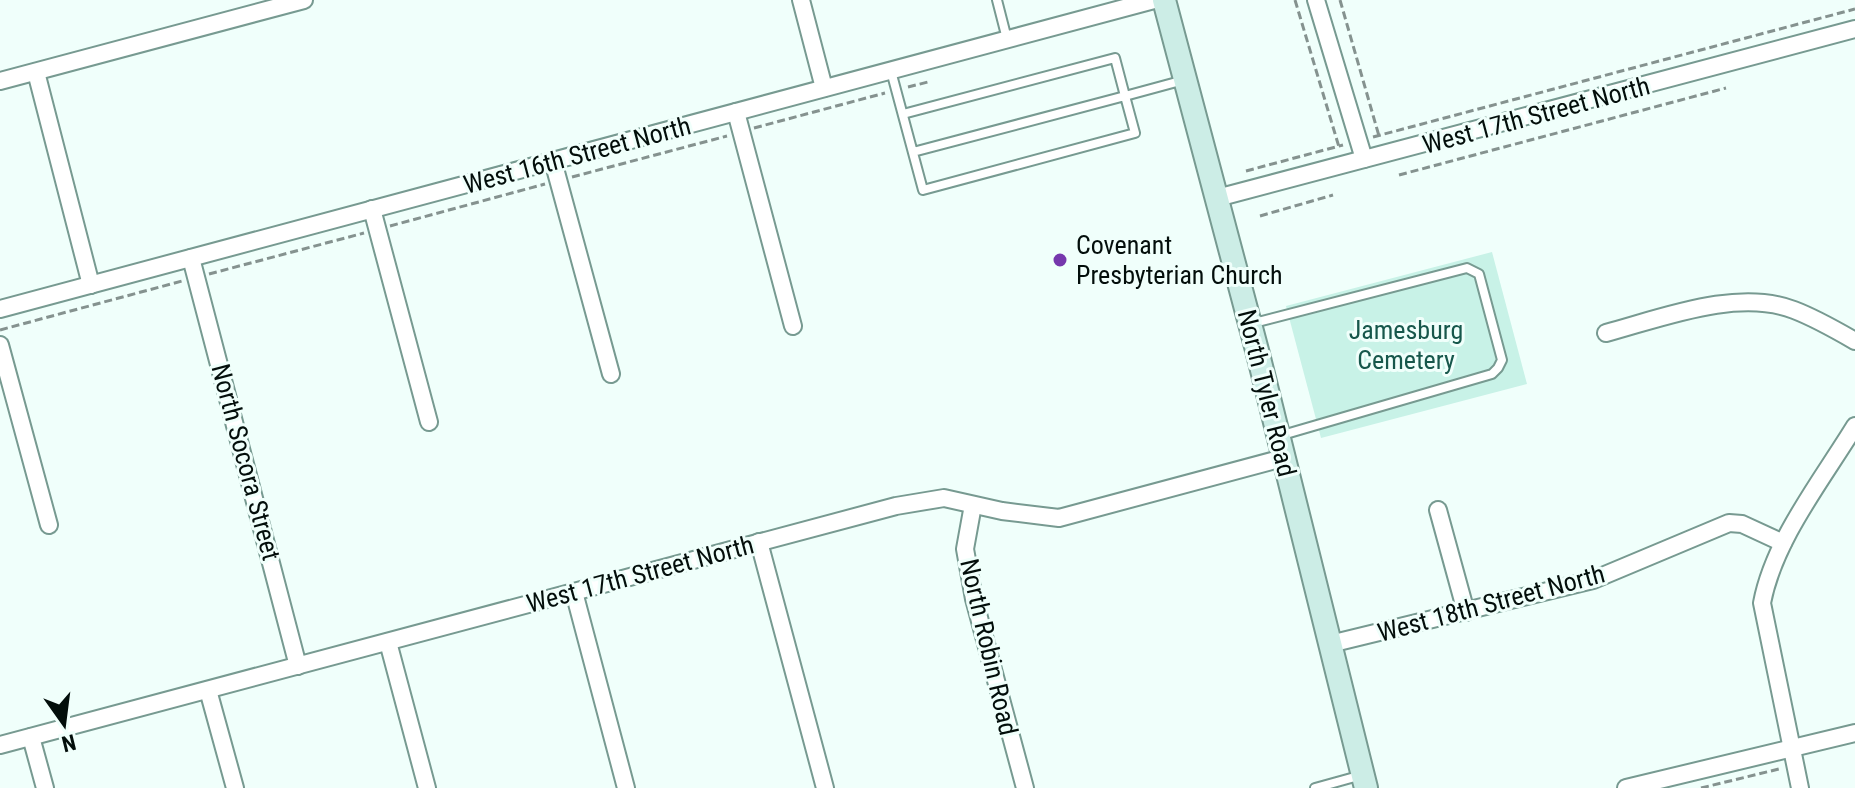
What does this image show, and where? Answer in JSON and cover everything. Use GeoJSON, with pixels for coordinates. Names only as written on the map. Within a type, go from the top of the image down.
{"type":"FeatureCollection","features":[{"type":"Feature","properties":{"kind":"main road","name":"North Tyler Road"},"geometry":{"type":"LineString","coordinates":[[1164,0],[1250,324],[1364,782]]}},
{"type":"Feature","properties":{"kind":"street"},"geometry":{"type":"LineString","coordinates":[[0,81],[304,0]]}},
{"type":"Feature","properties":{"kind":"street"},"geometry":{"type":"LineString","coordinates":[[801,0],[824,88]]}},
{"type":"Feature","properties":{"kind":"street","name":"West 16th Street North"},"geometry":{"type":"LineString","coordinates":[[0,309],[1154,0]]}},
{"type":"Feature","properties":{"kind":"street"},"geometry":{"type":"LineString","coordinates":[[1316,0],[1364,159]]}},
{"type":"Feature","properties":{"kind":"street","name":"West 17th Street North"},"geometry":{"type":"LineString","coordinates":[[1217,198],[1855,29]]}},
{"type":"Feature","properties":{"kind":"street"},"geometry":{"type":"LineString","coordinates":[[36,72],[91,285]]}},
{"type":"Feature","properties":{"kind":"street"},"geometry":{"type":"LineString","coordinates":[[736,112],[793,326]]}},
{"type":"Feature","properties":{"kind":"street"},"geometry":{"type":"LineString","coordinates":[[553,161],[611,374]]}},
{"type":"Feature","properties":{"kind":"street"},"geometry":{"type":"LineString","coordinates":[[372,209],[429,422]]}},
{"type":"Feature","properties":{"kind":"street","name":"North Socora Street"},"geometry":{"type":"LineString","coordinates":[[191,258],[298,666]]}},
{"type":"Feature","properties":{"kind":"street"},"geometry":{"type":"LineString","coordinates":[[1606,333],[1691,310],[1739,301],[1792,309],[1855,341]]}},
{"type":"Feature","properties":{"kind":"street"},"geometry":{"type":"LineString","coordinates":[[0,345],[49,525]]}},
{"type":"Feature","properties":{"kind":"street"},"geometry":{"type":"LineString","coordinates":[[1800,788],[1762,603],[1783,543],[1855,426]]}},
{"type":"Feature","properties":{"kind":"street","name":"West 17th Street North"},"geometry":{"type":"LineString","coordinates":[[0,745],[896,506],[944,498],[1059,518],[1281,447]]}},
{"type":"Feature","properties":{"kind":"street","name":"North Robin Road"},"geometry":{"type":"LineString","coordinates":[[973,505],[965,549],[974,599],[1025,788]]}},
{"type":"Feature","properties":{"kind":"street"},"geometry":{"type":"LineString","coordinates":[[1438,510],[1466,612]]}},
{"type":"Feature","properties":{"kind":"street","name":"West 18th Street North"},"geometry":{"type":"LineString","coordinates":[[1330,644],[1593,580],[1729,523],[1742,524],[1783,543]]}},
{"type":"Feature","properties":{"kind":"street"},"geometry":{"type":"LineString","coordinates":[[759,542],[825,788]]}},
{"type":"Feature","properties":{"kind":"street"},"geometry":{"type":"LineString","coordinates":[[574,592],[626,788]]}},
{"type":"Feature","properties":{"kind":"street"},"geometry":{"type":"LineString","coordinates":[[388,642],[427,788]]}},
{"type":"Feature","properties":{"kind":"street"},"geometry":{"type":"LineString","coordinates":[[208,690],[235,788]]}},
{"type":"Feature","properties":{"kind":"street"},"geometry":{"type":"LineString","coordinates":[[1626,788],[1855,733]]}},
{"type":"Feature","properties":{"kind":"street"},"geometry":{"type":"LineString","coordinates":[[31,737],[45,788]]}},
{"type":"Feature","properties":{"kind":"lane"},"geometry":{"type":"LineString","coordinates":[[997,0],[1007,39]]}},
{"type":"Feature","properties":{"kind":"lane"},"geometry":{"type":"LineString","coordinates":[[891,70],[923,190],[1135,133],[1115,58],[903,114]]}},
{"type":"Feature","properties":{"kind":"lane"},"geometry":{"type":"LineString","coordinates":[[913,152],[1185,79]]}},
{"type":"Feature","properties":{"kind":"lane"},"geometry":{"type":"LineString","coordinates":[[1250,324],[1467,268],[1479,274],[1502,360],[1492,374],[1281,447]]}},
{"type":"Feature","properties":{"kind":"lane"},"geometry":{"type":"LineString","coordinates":[[1315,788],[1364,782]]}},
{"type":"Feature","properties":{"kind":"path"},"geometry":{"type":"LineString","coordinates":[[1295,0],[1339,147]]}},
{"type":"Feature","properties":{"kind":"path"},"geometry":{"type":"LineString","coordinates":[[1340,0],[1379,136]]}},
{"type":"Feature","properties":{"kind":"path"},"geometry":{"type":"LineString","coordinates":[[1246,171],[1855,9]]}},
{"type":"Feature","properties":{"kind":"path"},"geometry":{"type":"LineString","coordinates":[[0,330],[928,82]]}},
{"type":"Feature","properties":{"kind":"path"},"geometry":{"type":"LineString","coordinates":[[1399,175],[1726,88]]}},
{"type":"Feature","properties":{"kind":"path"},"geometry":{"type":"LineString","coordinates":[[1260,216],[1333,195]]}},
{"type":"Feature","properties":{"kind":"path"},"geometry":{"type":"LineString","coordinates":[[1701,788],[1779,769]]}},
{"type":"Feature","properties":{"kind":"green space","name":"Jamesburg Cemetery"},"geometry":{"type":"Polygon","coordinates":[[[1492,252],[1527,384],[1321,438],[1286,306],[1492,252]]]}},
{"type":"Feature","properties":{"kind":"place","name":"Covenant Presbyterian Church"},"geometry":{"type":"Point","coordinates":[1060,260]}}]}
